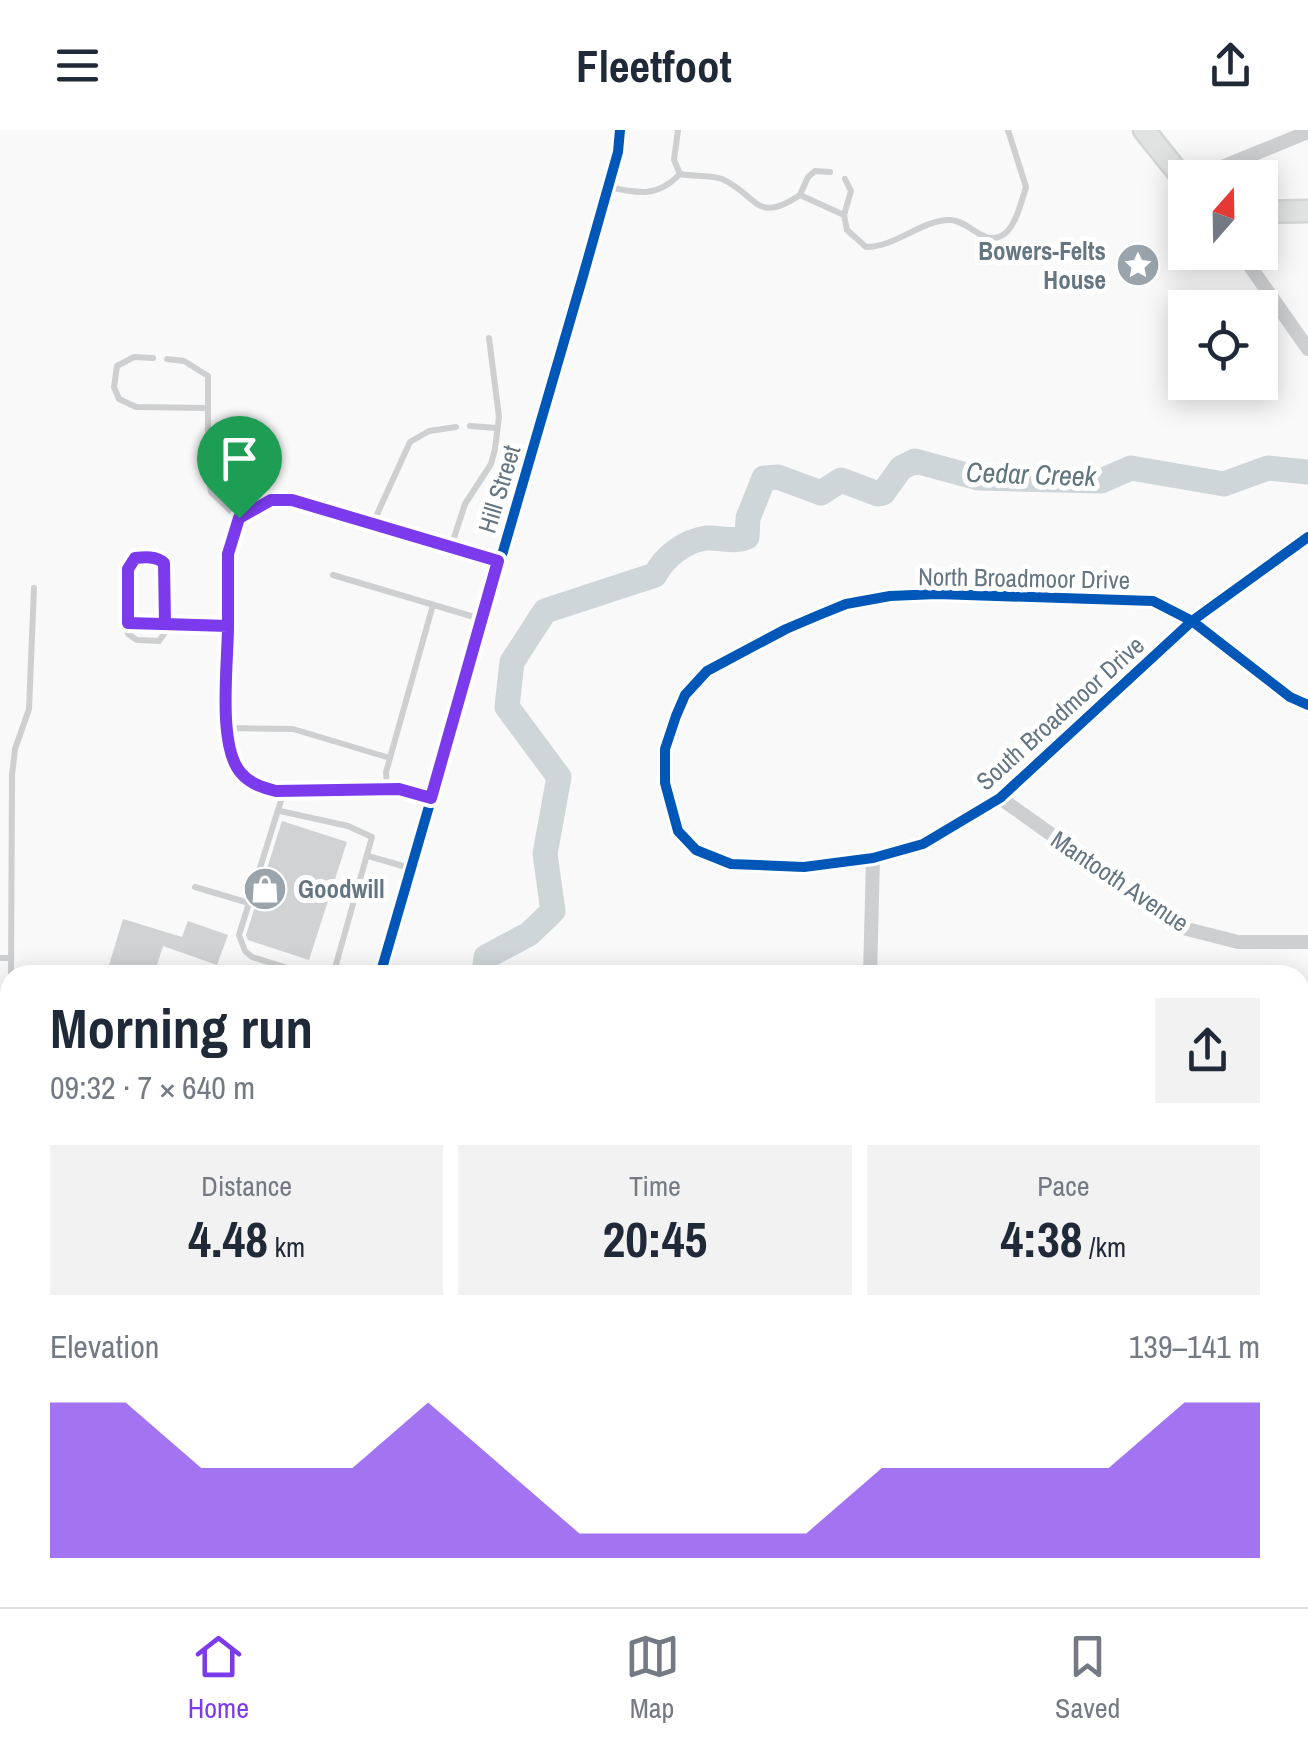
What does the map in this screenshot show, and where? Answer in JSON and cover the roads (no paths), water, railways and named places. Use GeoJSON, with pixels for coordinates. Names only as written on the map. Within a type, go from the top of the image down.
{"type":"FeatureCollection","features":[{"type":"Feature","properties":{"kind":"street","name":"Hill Street"},"geometry":{"type":"LineString","coordinates":[[383,965],[608,187],[620,130]]}},
{"type":"Feature","properties":{"kind":"street"},"geometry":{"type":"LineString","coordinates":[[1144,130],[1168,160]]}},
{"type":"Feature","properties":{"kind":"street"},"geometry":{"type":"LineString","coordinates":[[1239,160],[1308,132]]}},
{"type":"Feature","properties":{"kind":"street"},"geometry":{"type":"LineString","coordinates":[[1278,212],[1308,211]]}},
{"type":"Feature","properties":{"kind":"street"},"geometry":{"type":"LineString","coordinates":[[1253,270],[1308,349]]}},
{"type":"Feature","properties":{"kind":"street","name":"South Broadmoor Drive"},"geometry":{"type":"LineString","coordinates":[[873,858],[923,844],[1000,798],[1192,621],[1308,537]]}},
{"type":"Feature","properties":{"kind":"street","name":"North Broadmoor Drive"},"geometry":{"type":"LineString","coordinates":[[873,858],[804,867],[759,867],[708,856],[686,840],[673,822],[664,768],[666,748],[685,695],[707,671],[833,609],[890,596],[1137,599],[1164,604],[1192,621],[1290,697],[1308,705]]}},
{"type":"Feature","properties":{"kind":"street","name":"Mantooth Avenue"},"geometry":{"type":"LineString","coordinates":[[1000,798],[1183,928],[1238,942],[1308,942]]}},
{"type":"Feature","properties":{"kind":"street"},"geometry":{"type":"LineString","coordinates":[[870,965],[873,858]]}},
{"type":"Feature","properties":{"kind":"lane"},"geometry":{"type":"LineString","coordinates":[[678,130],[674,160],[680,174]]}},
{"type":"Feature","properties":{"kind":"lane"},"geometry":{"type":"LineString","coordinates":[[845,179],[851,192],[844,215],[847,230],[866,247],[883,245],[950,220],[987,238],[1003,236],[1026,187],[1008,130]]}},
{"type":"Feature","properties":{"kind":"lane"},"geometry":{"type":"LineString","coordinates":[[680,174],[724,180],[763,209],[776,208],[800,195],[808,177],[815,172],[830,172]]}},
{"type":"Feature","properties":{"kind":"lane"},"geometry":{"type":"LineString","coordinates":[[608,187],[645,194],[670,184],[680,174]]}},
{"type":"Feature","properties":{"kind":"lane"},"geometry":{"type":"LineString","coordinates":[[800,195],[844,215]]}},
{"type":"Feature","properties":{"kind":"lane"},"geometry":{"type":"LineString","coordinates":[[452,547],[465,504],[491,464],[498,428],[489,338]]}},
{"type":"Feature","properties":{"kind":"lane"},"geometry":{"type":"LineString","coordinates":[[154,358],[134,358],[118,366],[114,387],[119,399],[136,407],[208,408]]}},
{"type":"Feature","properties":{"kind":"lane"},"geometry":{"type":"LineString","coordinates":[[167,359],[184,361],[208,376],[211,492],[239,518]]}},
{"type":"Feature","properties":{"kind":"lane"},"geometry":{"type":"LineString","coordinates":[[470,426],[498,428]]}},
{"type":"Feature","properties":{"kind":"lane"},"geometry":{"type":"LineString","coordinates":[[373,524],[410,442],[429,431],[456,427]]}},
{"type":"Feature","properties":{"kind":"lane"},"geometry":{"type":"LineString","coordinates":[[431,798],[416,792],[386,790],[284,791],[260,786],[242,775],[232,757],[228,728],[228,554],[239,518],[271,500],[292,500],[498,561]]}},
{"type":"Feature","properties":{"kind":"lane"},"geometry":{"type":"LineString","coordinates":[[135,558],[156,558],[164,563],[164,634],[159,641],[138,640],[128,634],[128,623],[128,569],[135,558]]}},
{"type":"Feature","properties":{"kind":"lane"},"geometry":{"type":"LineString","coordinates":[[333,576],[482,619]]}},
{"type":"Feature","properties":{"kind":"lane"},"geometry":{"type":"LineString","coordinates":[[11,965],[12,775],[28,709],[34,588]]}},
{"type":"Feature","properties":{"kind":"lane"},"geometry":{"type":"LineString","coordinates":[[386,790],[390,758],[433,604]]}},
{"type":"Feature","properties":{"kind":"lane"},"geometry":{"type":"LineString","coordinates":[[128,623],[228,626]]}},
{"type":"Feature","properties":{"kind":"lane"},"geometry":{"type":"LineString","coordinates":[[228,728],[293,729],[390,758]]}},
{"type":"Feature","properties":{"kind":"lane"},"geometry":{"type":"LineString","coordinates":[[278,965],[252,957],[239,935],[284,791]]}},
{"type":"Feature","properties":{"kind":"lane"},"geometry":{"type":"LineString","coordinates":[[280,810],[366,833],[372,840],[337,965]]}},
{"type":"Feature","properties":{"kind":"lane"},"geometry":{"type":"LineString","coordinates":[[368,856],[411,868]]}},
{"type":"Feature","properties":{"kind":"lane"},"geometry":{"type":"LineString","coordinates":[[0,860],[11,860]]}},
{"type":"Feature","properties":{"kind":"lane"},"geometry":{"type":"LineString","coordinates":[[195,887],[248,904]]}},
{"type":"Feature","properties":{"kind":"lane"},"geometry":{"type":"LineString","coordinates":[[0,958],[11,958]]}},
{"type":"Feature","properties":{"kind":"waterway","name":"Cedar Creek"},"geometry":{"type":"LineString","coordinates":[[485,965],[486,957],[529,934],[553,911],[545,854],[559,777],[507,707],[512,662],[545,611],[655,575],[670,556],[691,542],[747,537],[748,518],[764,478],[778,477],[821,493],[841,480],[878,494],[883,493],[901,468],[915,461],[978,478],[1101,481],[1131,468],[1224,484],[1268,468],[1308,472]]}},
{"type":"Feature","properties":{"kind":"place","name":"Bowers-Felts House"},"geometry":{"type":"Point","coordinates":[1138,265]}},
{"type":"Feature","properties":{"kind":"place","name":"Goodwill"},"geometry":{"type":"Point","coordinates":[265,889]}}]}
